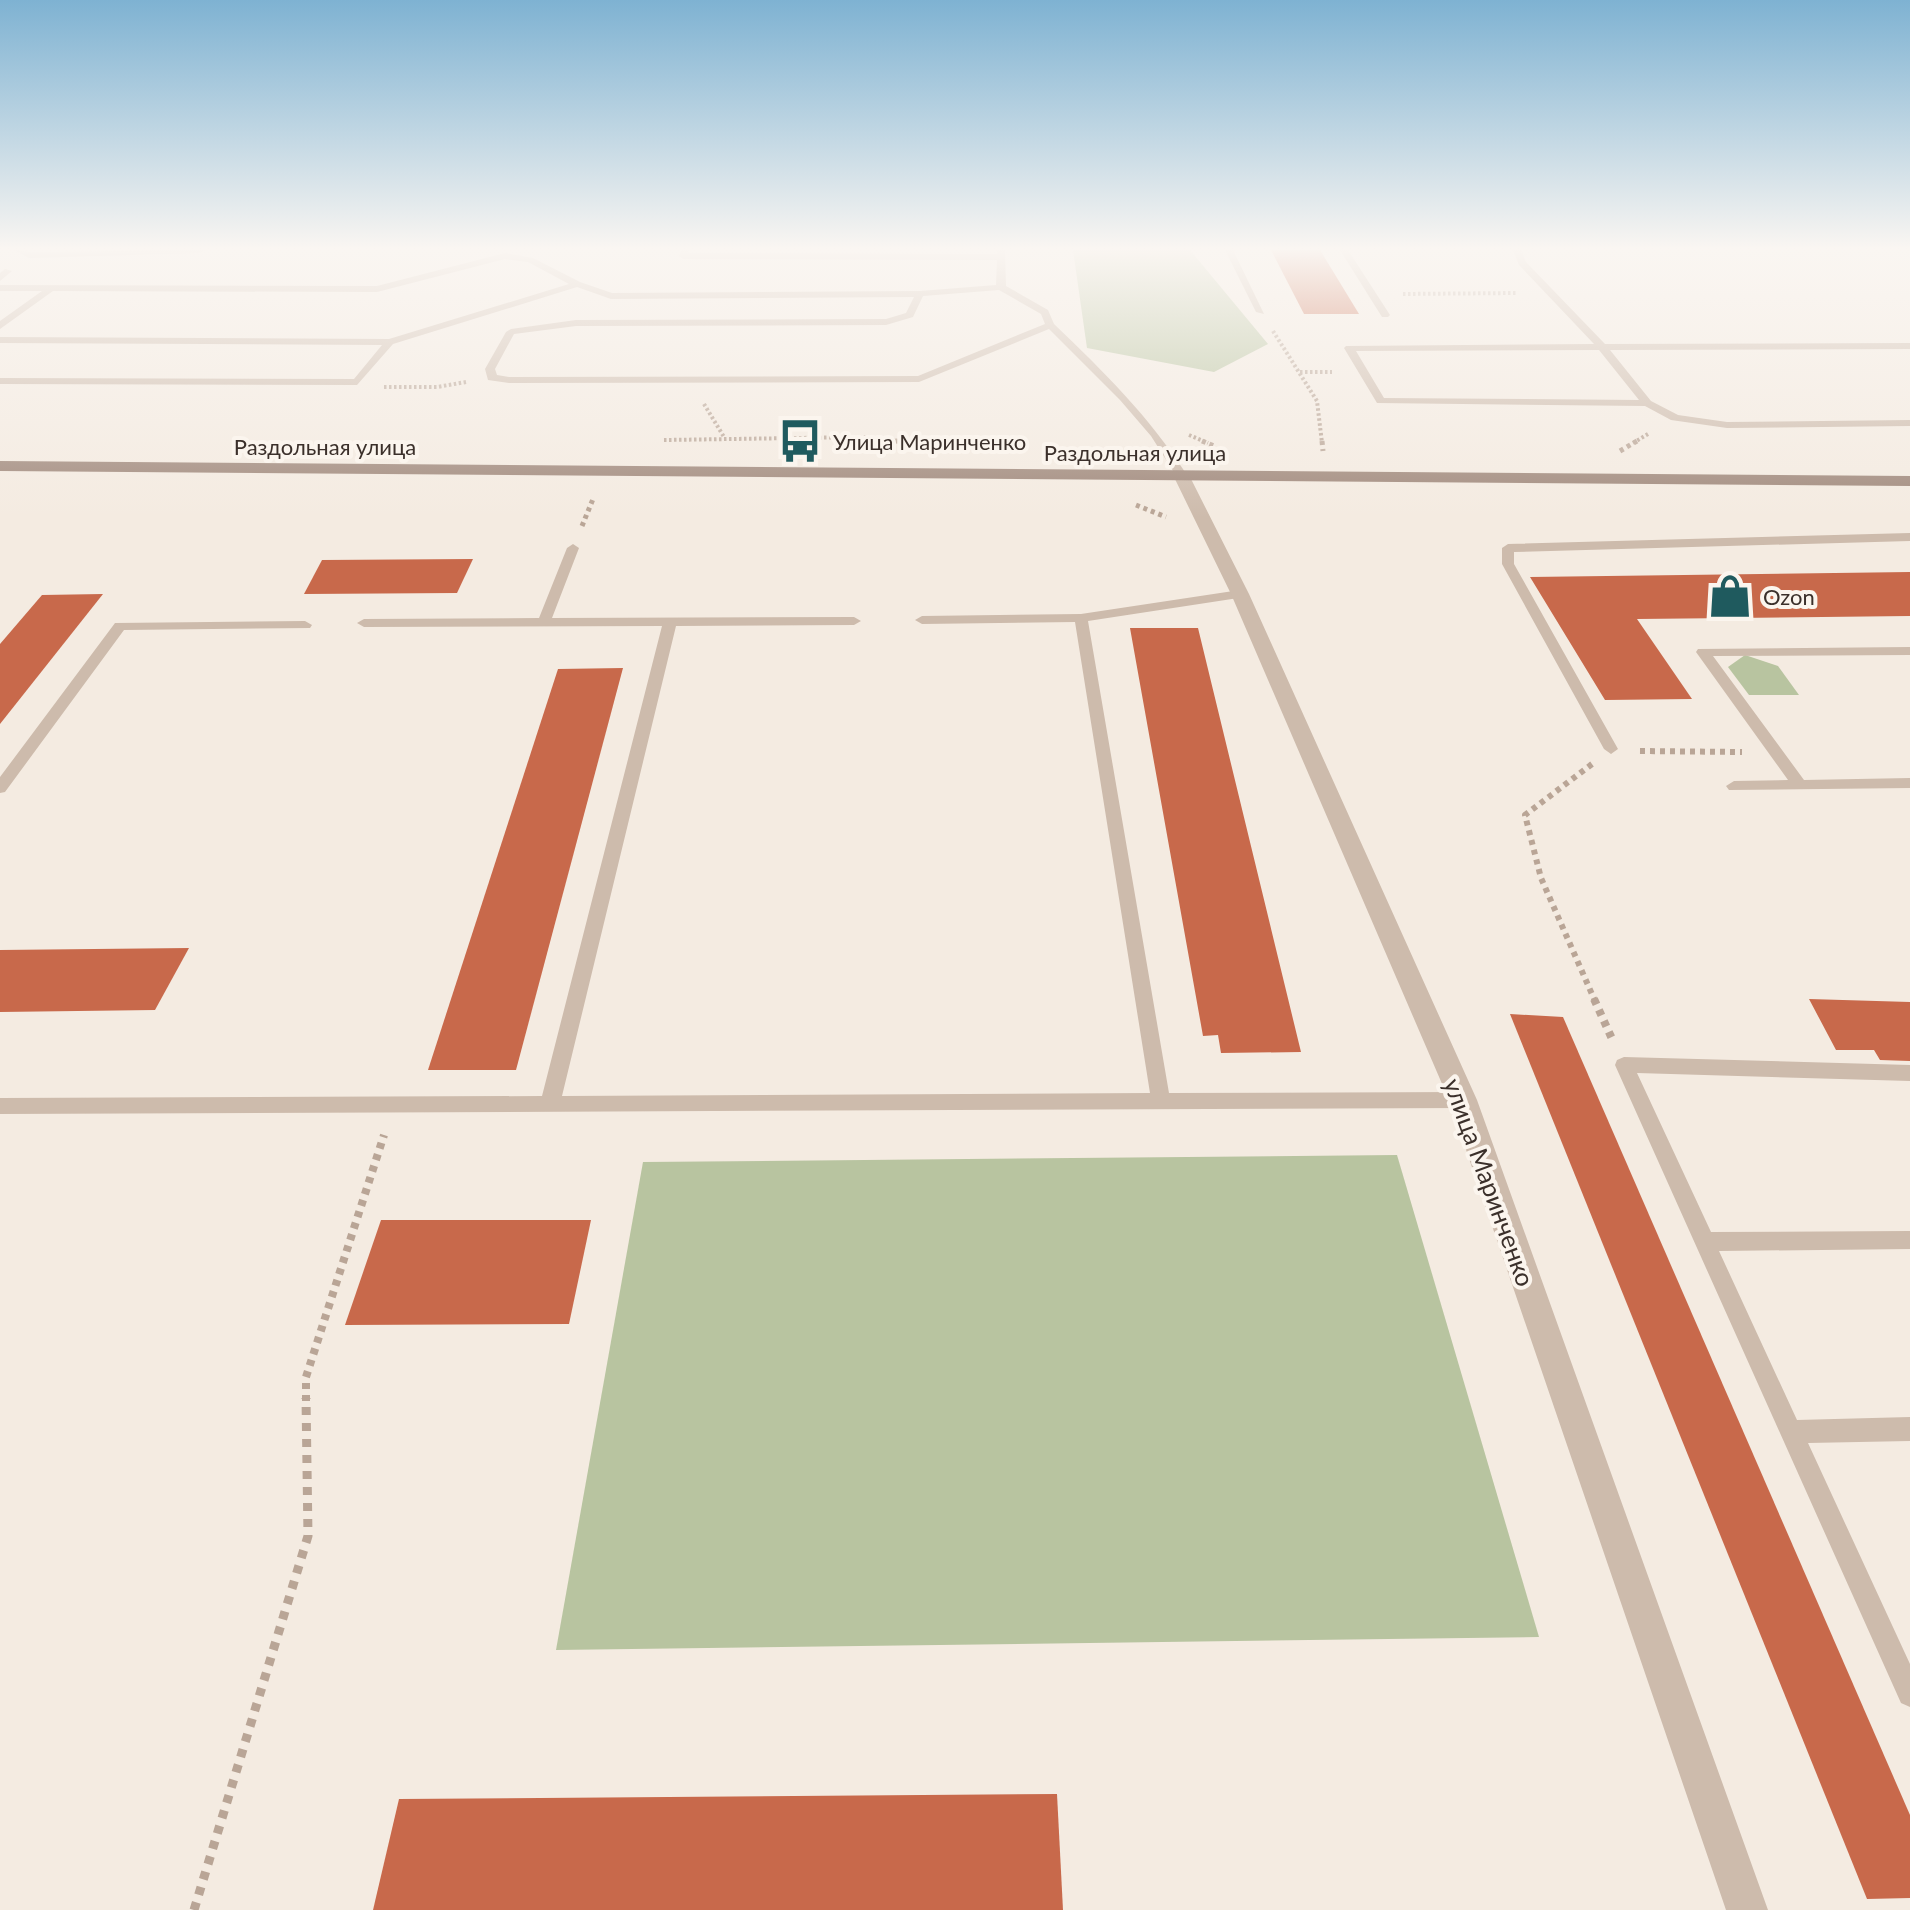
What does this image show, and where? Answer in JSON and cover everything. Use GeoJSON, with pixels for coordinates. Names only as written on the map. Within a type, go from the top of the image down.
{"type":"FeatureCollection","features":[{"type":"Feature","properties":{"kind":"main road","name":"Раздольная улица"},"geometry":{"type":"LineString","coordinates":[[0,466],[1910,481]]}},
{"type":"Feature","properties":{"kind":"street","name":"улица Маринченко"},"geometry":{"type":"LineString","coordinates":[[1182,474],[1240,594],[1463,1100],[1748,1910]]}},
{"type":"Feature","properties":{"kind":"lane"},"geometry":{"type":"LineString","coordinates":[[0,340],[399,339]]}},
{"type":"Feature","properties":{"kind":"lane"},"geometry":{"type":"LineString","coordinates":[[507,339],[490,369],[492,378],[919,379],[1014,339]]}},
{"type":"Feature","properties":{"kind":"lane"},"geometry":{"type":"LineString","coordinates":[[1065,339],[1124,398],[1182,474]]}},
{"type":"Feature","properties":{"kind":"lane"},"geometry":{"type":"LineString","coordinates":[[1595,339],[1647,402],[1675,418],[1698,423],[1910,423]]}},
{"type":"Feature","properties":{"kind":"lane"},"geometry":{"type":"LineString","coordinates":[[0,381],[356,382],[390,342]]}},
{"type":"Feature","properties":{"kind":"lane"},"geometry":{"type":"LineString","coordinates":[[1647,402],[1381,401],[1349,348],[1910,346]]}},
{"type":"Feature","properties":{"kind":"lane"},"geometry":{"type":"LineString","coordinates":[[1612,749],[1508,564],[1508,548],[1910,537]]}},
{"type":"Feature","properties":{"kind":"lane"},"geometry":{"type":"LineString","coordinates":[[544,622],[573,548]]}},
{"type":"Feature","properties":{"kind":"lane"},"geometry":{"type":"LineString","coordinates":[[922,620],[1081,618],[1240,594]]}},
{"type":"Feature","properties":{"kind":"lane"},"geometry":{"type":"LineString","coordinates":[[1081,618],[1161,1101]]}},
{"type":"Feature","properties":{"kind":"lane"},"geometry":{"type":"LineString","coordinates":[[364,624],[854,621]]}},
{"type":"Feature","properties":{"kind":"lane"},"geometry":{"type":"LineString","coordinates":[[550,1104],[670,622]]}},
{"type":"Feature","properties":{"kind":"lane"},"geometry":{"type":"LineString","coordinates":[[0,788],[120,626],[305,624]]}},
{"type":"Feature","properties":{"kind":"lane"},"geometry":{"type":"LineString","coordinates":[[1800,785],[1703,652],[1910,651]]}},
{"type":"Feature","properties":{"kind":"lane"},"geometry":{"type":"LineString","coordinates":[[1734,786],[1910,783]]}},
{"type":"Feature","properties":{"kind":"lane"},"geometry":{"type":"LineString","coordinates":[[1910,1073],[1624,1064],[1791,1432],[1903,1662],[1910,1694]]}},
{"type":"Feature","properties":{"kind":"lane"},"geometry":{"type":"LineString","coordinates":[[0,1106],[1463,1100]]}},
{"type":"Feature","properties":{"kind":"lane"},"geometry":{"type":"LineString","coordinates":[[1704,1242],[1910,1240]]}},
{"type":"Feature","properties":{"kind":"lane"},"geometry":{"type":"LineString","coordinates":[[1791,1432],[1910,1430]]}},
{"type":"Feature","properties":{"kind":"path"},"geometry":{"type":"LineString","coordinates":[[1278,339],[1318,401],[1323,452]]}},
{"type":"Feature","properties":{"kind":"path"},"geometry":{"type":"LineString","coordinates":[[356,382],[380,387],[437,387],[492,378]]}},
{"type":"Feature","properties":{"kind":"path"},"geometry":{"type":"LineString","coordinates":[[1624,1064],[1541,878],[1524,815],[1612,749],[1738,752]]}},
{"type":"Feature","properties":{"kind":"path"},"geometry":{"type":"LineString","coordinates":[[194,1910],[308,1536],[306,1377],[394,1106]]}},
{"type":"Feature","properties":{"kind":"green space"},"geometry":{"type":"Polygon","coordinates":[[[1086,339],[1264,339],[1268,344],[1214,372],[1087,348],[1086,339]]]}},
{"type":"Feature","properties":{"kind":"green space"},"geometry":{"type":"Polygon","coordinates":[[[1745,655],[1778,666],[1799,695],[1749,695],[1728,667],[1745,655]]]}},
{"type":"Feature","properties":{"kind":"green space"},"geometry":{"type":"Polygon","coordinates":[[[1397,1155],[1539,1637],[556,1650],[643,1162],[1397,1155]]]}},
{"type":"Feature","properties":{"kind":"building"},"geometry":{"type":"Polygon","coordinates":[[[473,559],[457,593],[304,594],[322,560],[473,559]]]}},
{"type":"Feature","properties":{"kind":"building"},"geometry":{"type":"Polygon","coordinates":[[[1910,572],[1910,616],[1637,619],[1692,699],[1605,700],[1530,577],[1910,572]]]}},
{"type":"Feature","properties":{"kind":"building"},"geometry":{"type":"Polygon","coordinates":[[[103,594],[0,724],[0,644],[42,595],[103,594]]]}},
{"type":"Feature","properties":{"kind":"building"},"geometry":{"type":"Polygon","coordinates":[[[1130,628],[1198,628],[1301,1052],[1221,1053],[1218,1035],[1203,1036],[1130,628]]]}},
{"type":"Feature","properties":{"kind":"building"},"geometry":{"type":"Polygon","coordinates":[[[623,668],[516,1070],[428,1070],[558,669],[623,668]]]}},
{"type":"Feature","properties":{"kind":"building"},"geometry":{"type":"Polygon","coordinates":[[[189,948],[155,1010],[0,1012],[0,950],[189,948]]]}},
{"type":"Feature","properties":{"kind":"building"},"geometry":{"type":"Polygon","coordinates":[[[1809,999],[1910,1002],[1910,1061],[1880,1060],[1874,1050],[1836,1050],[1809,999]]]}},
{"type":"Feature","properties":{"kind":"building"},"geometry":{"type":"Polygon","coordinates":[[[1510,1014],[1563,1017],[1910,1815],[1910,1898],[1867,1899],[1510,1014]]]}},
{"type":"Feature","properties":{"kind":"building"},"geometry":{"type":"Polygon","coordinates":[[[381,1220],[591,1220],[569,1324],[345,1325],[381,1220]]]}},
{"type":"Feature","properties":{"kind":"building"},"geometry":{"type":"Polygon","coordinates":[[[1057,1794],[1063,1910],[373,1910],[399,1799],[1057,1794]]]}},
{"type":"Feature","properties":{"kind":"place","name":"Улица Маринченко"},"geometry":{"type":"Point","coordinates":[800,441]}},
{"type":"Feature","properties":{"kind":"place","name":"Ozon"},"geometry":{"type":"Point","coordinates":[1730,596]}}]}
